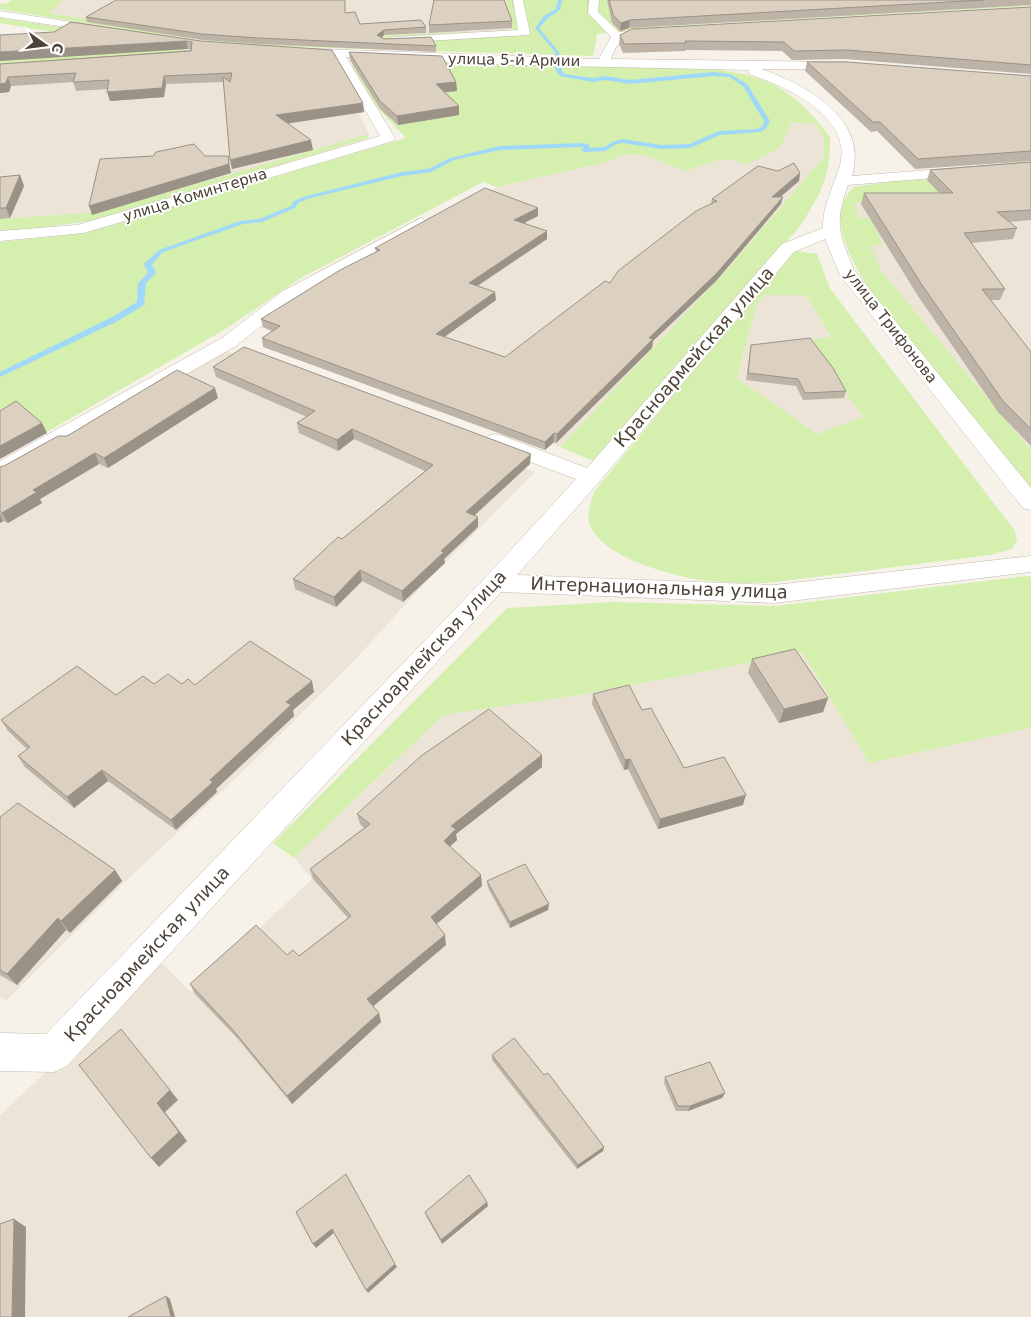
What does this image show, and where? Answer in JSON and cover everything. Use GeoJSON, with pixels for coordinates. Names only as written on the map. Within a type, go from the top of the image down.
{"type":"FeatureCollection","features":[{"type":"Feature","properties":{"kind":"street"},"geometry":{"type":"LineString","coordinates":[[379,41],[524,33],[518,0]]}},
{"type":"Feature","properties":{"kind":"street"},"geometry":{"type":"LineString","coordinates":[[594,0],[593,13],[617,36]]}},
{"type":"Feature","properties":{"kind":"street"},"geometry":{"type":"LineString","coordinates":[[0,14],[118,32]]}},
{"type":"Feature","properties":{"kind":"street"},"geometry":{"type":"LineString","coordinates":[[604,62],[611,41],[617,36],[629,33],[669,31]]}},
{"type":"Feature","properties":{"kind":"street","name":"улица 5-й Армии"},"geometry":{"type":"LineString","coordinates":[[360,42],[311,44],[282,49],[475,60],[737,66],[855,66]]}},
{"type":"Feature","properties":{"kind":"street","name":"улица Коминтерна"},"geometry":{"type":"LineString","coordinates":[[0,236],[78,230],[388,138],[338,53]]}},
{"type":"Feature","properties":{"kind":"street"},"geometry":{"type":"LineString","coordinates":[[737,66],[773,77],[804,92],[830,112],[845,137],[849,156],[830,230]]}},
{"type":"Feature","properties":{"kind":"street"},"geometry":{"type":"LineString","coordinates":[[842,181],[1031,166]]}},
{"type":"Feature","properties":{"kind":"street"},"geometry":{"type":"LineString","coordinates":[[0,470],[238,345],[288,295],[440,213]]}},
{"type":"Feature","properties":{"kind":"street","name":"Красноармейская улица"},"geometry":{"type":"LineString","coordinates":[[0,1052],[54,1053],[495,583],[591,477],[788,248],[830,230]]}},
{"type":"Feature","properties":{"kind":"street","name":"улица Трифонова"},"geometry":{"type":"LineString","coordinates":[[830,230],[846,271],[1031,502]]}},
{"type":"Feature","properties":{"kind":"street"},"geometry":{"type":"LineString","coordinates":[[480,435],[591,477]]}},
{"type":"Feature","properties":{"kind":"street","name":"Интернациональная улица"},"geometry":{"type":"LineString","coordinates":[[495,583],[774,594],[1031,564]]}},
{"type":"Feature","properties":{"kind":"shaded area"},"geometry":{"type":"Polygon","coordinates":[[[63,0],[505,0],[513,30],[330,38],[144,28],[49,13],[63,0]]]}},
{"type":"Feature","properties":{"kind":"shaded area"},"geometry":{"type":"Polygon","coordinates":[[[233,60],[356,108],[369,134],[99,212],[0,219],[0,77],[233,60]]]}},
{"type":"Feature","properties":{"kind":"shaded area"},"geometry":{"type":"Polygon","coordinates":[[[792,122],[815,124],[824,137],[824,157],[732,264],[560,447],[260,327],[497,187],[604,163],[625,154],[643,155],[686,171],[719,160],[734,160],[746,165],[780,148],[792,122]]]}},
{"type":"Feature","properties":{"kind":"shaded area"},"geometry":{"type":"Polygon","coordinates":[[[1031,193],[1031,450],[882,272],[869,246],[882,244],[870,218],[859,218],[853,203],[950,200],[1031,193]]]}},
{"type":"Feature","properties":{"kind":"shaded area"},"geometry":{"type":"Polygon","coordinates":[[[764,295],[806,295],[831,338],[808,340],[863,417],[817,434],[737,379],[756,307],[764,295]]]}},
{"type":"Feature","properties":{"kind":"shaded area"},"geometry":{"type":"Polygon","coordinates":[[[222,349],[367,409],[535,472],[423,585],[353,662],[238,776],[130,877],[6,1001],[0,997],[0,478],[222,349]]]}},
{"type":"Feature","properties":{"kind":"shaded area"},"geometry":{"type":"Polygon","coordinates":[[[803,653],[869,763],[1031,728],[1031,1317],[0,1317],[0,1115],[162,963],[191,992],[312,879],[294,858],[443,715],[579,695],[803,653]]]}},
{"type":"Feature","properties":{"kind":"green space"},"geometry":{"type":"Polygon","coordinates":[[[12,0],[63,0],[49,13],[144,28],[330,38],[513,30],[505,0],[1031,0],[1031,6],[666,26],[597,34],[593,56],[241,45],[138,32],[0,9],[0,3],[6,4],[12,0]]]}},
{"type":"Feature","properties":{"kind":"green space"},"geometry":{"type":"Polygon","coordinates":[[[0,18],[185,46],[186,52],[0,65],[0,59],[118,43],[0,23],[0,18]]]}},
{"type":"Feature","properties":{"kind":"green space"},"geometry":{"type":"Polygon","coordinates":[[[354,59],[697,67],[740,73],[773,84],[801,104],[815,119],[830,137],[830,151],[826,174],[819,193],[801,225],[594,461],[560,447],[732,264],[824,157],[824,137],[815,124],[792,122],[780,148],[746,165],[734,160],[719,160],[686,171],[643,155],[625,154],[604,163],[497,187],[483,182],[301,278],[224,330],[0,459],[0,242],[69,235],[108,226],[406,138],[375,105],[351,69],[354,59]]]}},
{"type":"Feature","properties":{"kind":"green space"},"geometry":{"type":"Polygon","coordinates":[[[369,134],[368,138],[105,219],[0,233],[0,219],[99,212],[369,134]]]}},
{"type":"Feature","properties":{"kind":"green space"},"geometry":{"type":"Polygon","coordinates":[[[988,176],[950,200],[854,203],[859,218],[870,218],[883,244],[870,246],[882,272],[1031,450],[1031,491],[881,307],[855,265],[846,244],[841,225],[843,204],[847,195],[854,187],[895,181],[988,176]]]}},
{"type":"Feature","properties":{"kind":"green space"},"geometry":{"type":"Polygon","coordinates":[[[791,250],[817,254],[830,288],[1015,531],[1017,541],[1012,549],[990,555],[768,583],[707,581],[677,575],[641,564],[609,547],[597,537],[590,525],[589,508],[594,492],[791,250]],[[764,295],[756,307],[737,378],[817,434],[863,417],[808,340],[831,337],[806,295],[764,295]]]}},
{"type":"Feature","properties":{"kind":"green space"},"geometry":{"type":"Polygon","coordinates":[[[1031,577],[1031,728],[869,763],[803,653],[579,695],[443,715],[294,858],[273,843],[507,608],[613,602],[775,606],[1031,577]]]}},
{"type":"Feature","properties":{"kind":"building"},"geometry":{"type":"Polygon","coordinates":[[[116,0],[345,0],[345,13],[355,12],[360,24],[421,20],[426,27],[384,30],[377,35],[384,39],[431,37],[436,46],[202,34],[86,17],[116,0]]]}},
{"type":"Feature","properties":{"kind":"building"},"geometry":{"type":"Polygon","coordinates":[[[434,0],[504,0],[512,21],[429,25],[434,0]]]}},
{"type":"Feature","properties":{"kind":"building"},"geometry":{"type":"Polygon","coordinates":[[[609,0],[984,0],[630,20],[621,23],[613,15],[609,0]]]}},
{"type":"Feature","properties":{"kind":"building"},"geometry":{"type":"Polygon","coordinates":[[[1031,7],[1031,65],[847,50],[794,51],[784,42],[685,41],[686,43],[624,44],[620,35],[632,29],[1031,7]]]}},
{"type":"Feature","properties":{"kind":"building"},"geometry":{"type":"Polygon","coordinates":[[[71,22],[201,41],[332,50],[363,103],[276,115],[311,140],[230,160],[223,77],[230,82],[232,73],[164,76],[162,88],[107,92],[109,80],[73,82],[76,73],[8,77],[6,83],[0,84],[0,64],[191,51],[192,42],[186,41],[0,52],[0,35],[54,32],[71,22]]]}},
{"type":"Feature","properties":{"kind":"building"},"geometry":{"type":"Polygon","coordinates":[[[349,52],[442,56],[456,82],[436,84],[459,106],[397,116],[380,101],[349,52]]]}},
{"type":"Feature","properties":{"kind":"building"},"geometry":{"type":"Polygon","coordinates":[[[807,62],[847,62],[1031,76],[1031,151],[918,159],[880,122],[873,122],[807,62]]]}},
{"type":"Feature","properties":{"kind":"building"},"geometry":{"type":"Polygon","coordinates":[[[194,144],[205,156],[228,156],[229,164],[89,206],[100,159],[153,156],[156,152],[194,144]]]}},
{"type":"Feature","properties":{"kind":"building"},"geometry":{"type":"Polygon","coordinates":[[[1031,162],[1031,210],[997,212],[1017,228],[964,233],[1005,289],[982,289],[1031,352],[1031,429],[1003,401],[922,285],[864,193],[953,193],[930,170],[1031,162]]]}},
{"type":"Feature","properties":{"kind":"building"},"geometry":{"type":"Polygon","coordinates":[[[794,163],[800,173],[772,197],[783,197],[717,273],[649,338],[653,339],[557,434],[554,433],[545,442],[262,338],[280,326],[261,319],[340,270],[380,250],[375,248],[485,188],[538,208],[514,220],[547,231],[469,283],[495,292],[436,334],[505,357],[605,281],[610,283],[618,271],[696,211],[717,201],[712,199],[758,166],[778,171],[794,163]]]}},
{"type":"Feature","properties":{"kind":"building"},"geometry":{"type":"Polygon","coordinates":[[[20,175],[6,208],[0,208],[0,177],[20,175]]]}},
{"type":"Feature","properties":{"kind":"building"},"geometry":{"type":"Polygon","coordinates":[[[810,338],[833,368],[846,391],[805,393],[798,379],[748,373],[751,345],[810,338]]]}},
{"type":"Feature","properties":{"kind":"building"},"geometry":{"type":"Polygon","coordinates":[[[244,347],[531,454],[466,512],[478,517],[402,591],[360,570],[334,597],[293,579],[338,537],[342,539],[433,465],[352,429],[337,440],[297,423],[315,411],[213,367],[244,347]]]}},
{"type":"Feature","properties":{"kind":"building"},"geometry":{"type":"Polygon","coordinates":[[[177,370],[215,388],[104,458],[95,453],[33,490],[37,492],[2,513],[0,511],[0,467],[58,436],[67,436],[177,370]]]}},
{"type":"Feature","properties":{"kind":"building"},"geometry":{"type":"Polygon","coordinates":[[[16,401],[42,423],[0,446],[0,411],[16,401]]]}},
{"type":"Feature","properties":{"kind":"building"},"geometry":{"type":"Polygon","coordinates":[[[250,641],[312,681],[286,702],[291,705],[210,780],[213,782],[171,820],[102,770],[67,797],[18,756],[30,747],[1,720],[77,666],[116,695],[143,676],[154,684],[168,674],[182,684],[188,679],[195,685],[250,641]]]}},
{"type":"Feature","properties":{"kind":"building"},"geometry":{"type":"Polygon","coordinates":[[[795,649],[828,698],[784,709],[752,659],[795,649]]]}},
{"type":"Feature","properties":{"kind":"building"},"geometry":{"type":"Polygon","coordinates":[[[629,685],[642,710],[651,708],[684,768],[724,757],[746,795],[660,819],[630,759],[625,760],[593,694],[629,685]]]}},
{"type":"Feature","properties":{"kind":"building"},"geometry":{"type":"Polygon","coordinates":[[[489,709],[542,755],[451,826],[456,829],[444,841],[481,875],[431,917],[445,935],[367,999],[379,1013],[287,1096],[233,1030],[190,984],[256,925],[287,955],[293,950],[299,956],[351,916],[310,869],[370,824],[357,814],[421,756],[489,709]]]}},
{"type":"Feature","properties":{"kind":"building"},"geometry":{"type":"Polygon","coordinates":[[[18,803],[115,870],[61,921],[58,918],[7,974],[0,970],[0,817],[18,803]]]}},
{"type":"Feature","properties":{"kind":"building"},"geometry":{"type":"Polygon","coordinates":[[[525,864],[549,904],[510,922],[487,881],[525,864]]]}},
{"type":"Feature","properties":{"kind":"building"},"geometry":{"type":"Polygon","coordinates":[[[121,1029],[170,1090],[157,1103],[179,1132],[151,1158],[79,1065],[121,1029]]]}},
{"type":"Feature","properties":{"kind":"building"},"geometry":{"type":"Polygon","coordinates":[[[514,1038],[544,1075],[548,1073],[604,1147],[578,1165],[492,1055],[514,1038]]]}},
{"type":"Feature","properties":{"kind":"building"},"geometry":{"type":"Polygon","coordinates":[[[710,1062],[725,1093],[690,1106],[678,1106],[665,1077],[710,1062]]]}},
{"type":"Feature","properties":{"kind":"building"},"geometry":{"type":"Polygon","coordinates":[[[346,1174],[395,1264],[366,1290],[332,1229],[313,1244],[296,1212],[346,1174]]]}},
{"type":"Feature","properties":{"kind":"building"},"geometry":{"type":"Polygon","coordinates":[[[469,1175],[487,1202],[441,1240],[425,1212],[469,1175]]]}},
{"type":"Feature","properties":{"kind":"building"},"geometry":{"type":"Polygon","coordinates":[[[14,1219],[12,1317],[0,1317],[0,1224],[14,1219]]]}},
{"type":"Feature","properties":{"kind":"building"},"geometry":{"type":"Polygon","coordinates":[[[166,1296],[171,1317],[128,1317],[166,1296]]]}},
{"type":"Feature","properties":{"kind":"waterway"},"geometry":{"type":"LineString","coordinates":[[0,375],[115,319],[141,303],[142,283],[152,273],[148,264],[161,251],[242,222],[260,221],[293,207],[296,202],[305,198],[402,174],[429,171],[452,159],[500,148],[581,145],[588,146],[584,150],[606,149],[614,143],[623,141],[661,147],[690,146],[719,133],[758,131],[764,128],[767,121],[745,85],[730,76],[714,74],[629,82],[606,78],[593,80],[562,75],[559,71],[557,52],[537,28],[546,17],[558,10],[560,0]]}}]}
